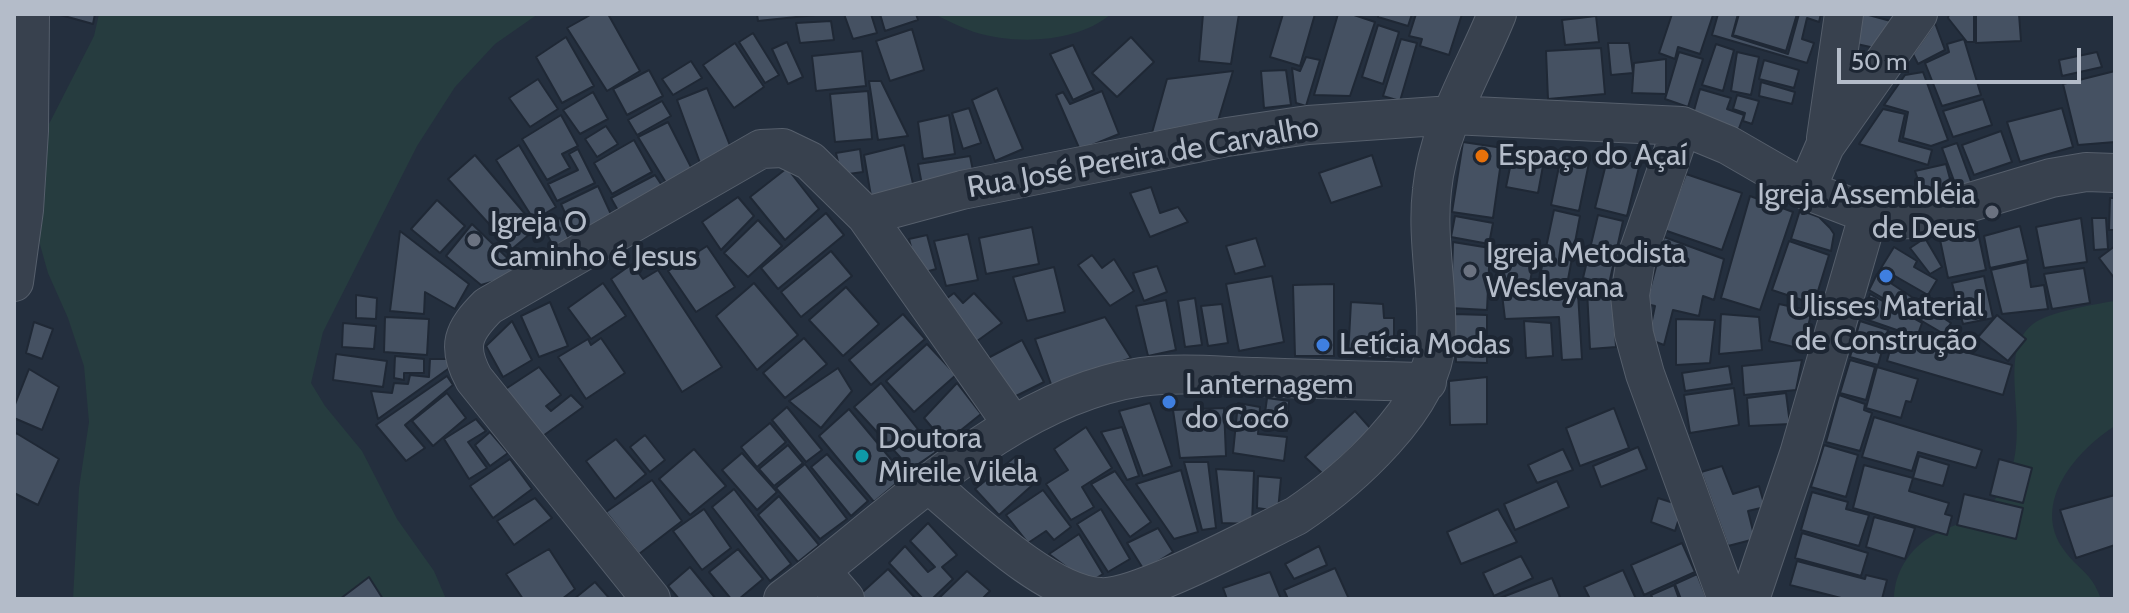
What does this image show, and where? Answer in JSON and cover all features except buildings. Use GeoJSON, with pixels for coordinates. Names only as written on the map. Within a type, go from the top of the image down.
{"type":"FeatureCollection","features":[{"type":"Feature","properties":{"kind":"street"},"geometry":{"type":"LineString","coordinates":[[14,282],[24,210],[29,131],[30,14]]}},
{"type":"Feature","properties":{"kind":"street"},"geometry":{"type":"LineString","coordinates":[[929,484],[1026,564],[1068,590],[1095,597],[1116,596],[1160,580],[1305,510],[1332,489],[1413,408],[1427,382],[1436,343],[1432,191],[1438,158],[1452,115],[1497,14]]}},
{"type":"Feature","properties":{"kind":"street"},"geometry":{"type":"LineString","coordinates":[[1825,146],[1844,14]]}},
{"type":"Feature","properties":{"kind":"street"},"geometry":{"type":"LineString","coordinates":[[1806,190],[1825,146],[1918,14]]}},
{"type":"Feature","properties":{"kind":"street","name":"Rua José Pereira de Carvalho"},"geometry":{"type":"LineString","coordinates":[[866,216],[962,190],[1227,137],[1308,125],[1452,115],[1682,126],[1728,145],[1806,190],[1868,216],[1897,221],[1914,219],[2051,178],[2086,172],[2115,173]]}},
{"type":"Feature","properties":{"kind":"street"},"geometry":{"type":"LineString","coordinates":[[1682,126],[1636,259],[1630,295],[1634,334],[1645,374],[1727,599]]}},
{"type":"Feature","properties":{"kind":"street"},"geometry":{"type":"LineString","coordinates":[[651,599],[474,379],[466,365],[463,348],[465,333],[471,322],[488,306],[761,149],[783,148],[810,161],[866,216],[1013,425]]}},
{"type":"Feature","properties":{"kind":"street"},"geometry":{"type":"LineString","coordinates":[[1750,599],[1799,454],[1868,216]]}},
{"type":"Feature","properties":{"kind":"street"},"geometry":{"type":"LineString","coordinates":[[783,599],[833,585],[929,484],[1013,425],[1061,398],[1097,386],[1142,377],[1183,375],[1427,382]]}},
{"type":"Feature","properties":{"kind":"green space"},"geometry":{"type":"Polygon","coordinates":[[[99,14],[538,14],[495,44],[455,87],[417,146],[323,332],[311,383],[325,406],[362,451],[397,519],[434,571],[446,599],[73,599],[79,488],[89,422],[84,366],[68,318],[48,273],[35,227],[39,157],[49,124],[94,36],[99,14]]]}},
{"type":"Feature","properties":{"kind":"green space"},"geometry":{"type":"Polygon","coordinates":[[[934,14],[1111,14],[1081,31],[1027,40],[974,32],[934,14]]]}},
{"type":"Feature","properties":{"kind":"green space"},"geometry":{"type":"Polygon","coordinates":[[[2115,301],[2115,426],[2073,463],[2055,496],[2052,514],[2055,532],[2064,550],[2089,576],[2101,599],[1894,599],[1897,578],[1913,551],[1930,537],[1983,511],[2006,484],[2014,459],[2017,434],[2015,360],[2020,340],[2033,324],[2049,316],[2115,301]]]}},
{"type":"Feature","properties":{"kind":"place","name":"Espaço do Açaí"},"geometry":{"type":"Point","coordinates":[1482,156]}},
{"type":"Feature","properties":{"kind":"place","name":"Igreja Assembléia de Deus"},"geometry":{"type":"Point","coordinates":[1992,212]}},
{"type":"Feature","properties":{"kind":"place","name":"Igreja O Caminho é Jesus"},"geometry":{"type":"Point","coordinates":[474,240]}},
{"type":"Feature","properties":{"kind":"place","name":"Igreja Metodista Wesleyana"},"geometry":{"type":"Point","coordinates":[1470,271]}},
{"type":"Feature","properties":{"kind":"place","name":"Ulisses Material de Construção"},"geometry":{"type":"Point","coordinates":[1886,276]}},
{"type":"Feature","properties":{"kind":"place","name":"Letícia Modas"},"geometry":{"type":"Point","coordinates":[1323,345]}},
{"type":"Feature","properties":{"kind":"place","name":"Lanternagem do Cocó"},"geometry":{"type":"Point","coordinates":[1169,402]}},
{"type":"Feature","properties":{"kind":"place","name":"Doutora Mireile Vilela"},"geometry":{"type":"Point","coordinates":[862,456]}}]}
